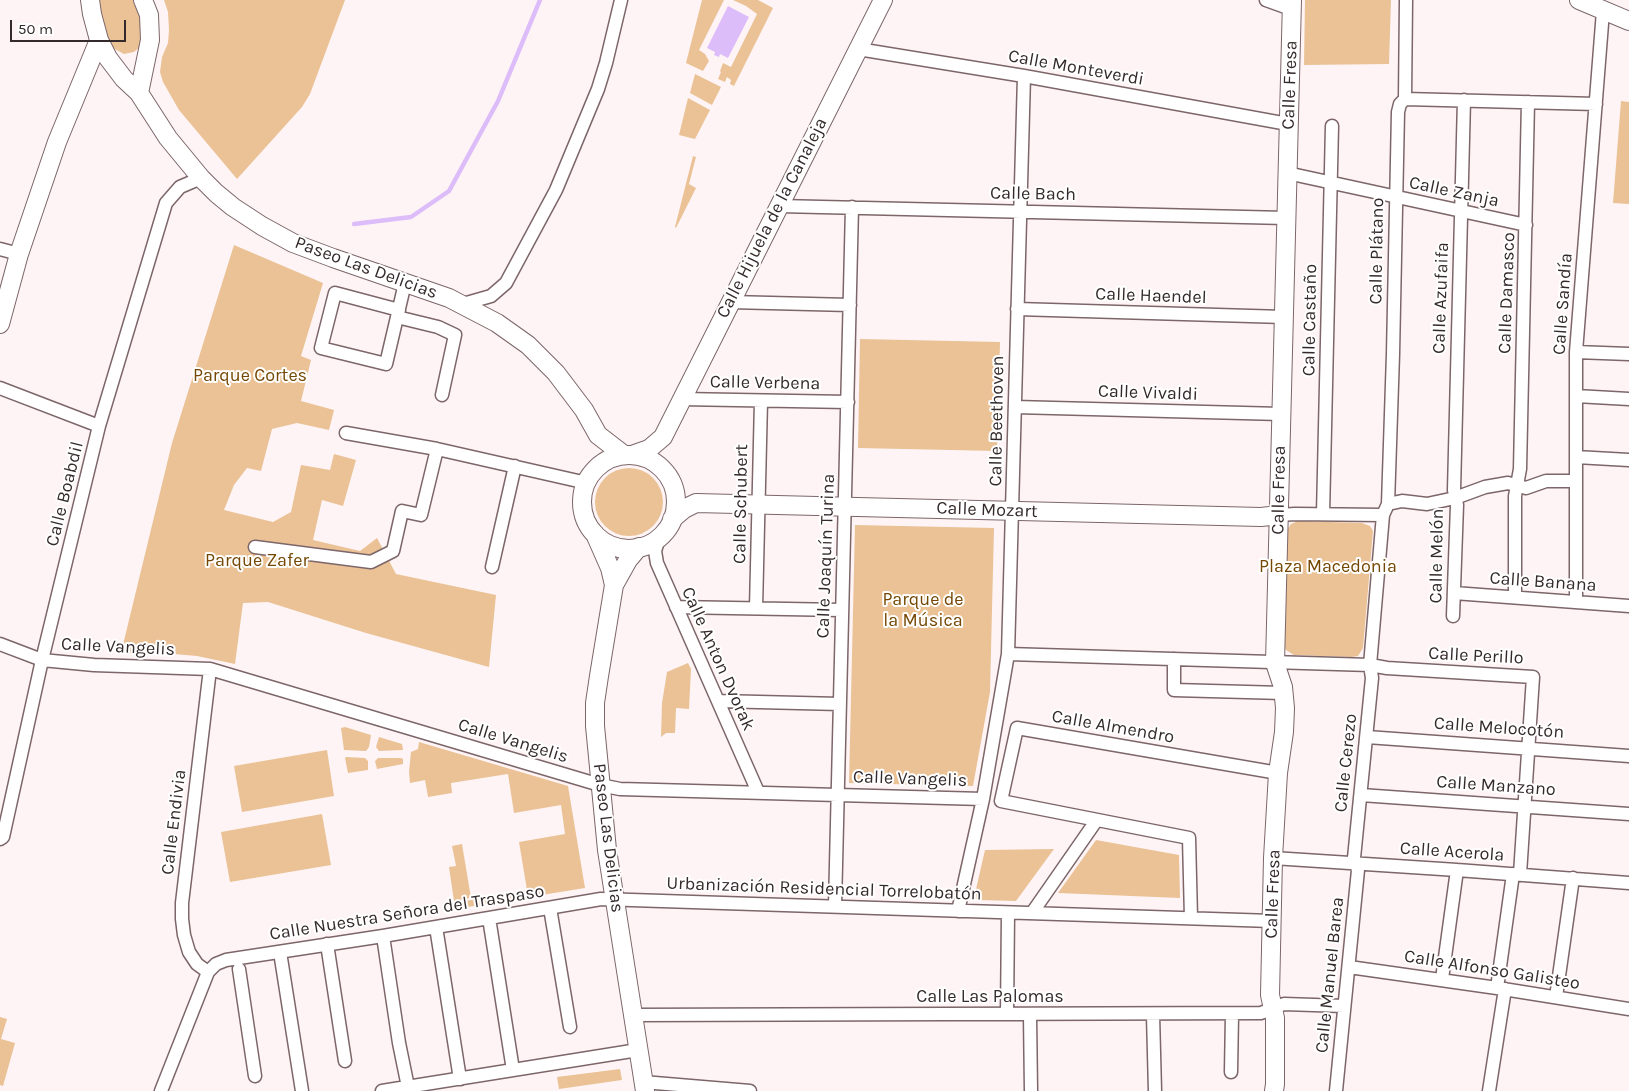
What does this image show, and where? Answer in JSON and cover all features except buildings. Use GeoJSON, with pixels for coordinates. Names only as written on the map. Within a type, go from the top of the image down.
{"type":"FeatureCollection","features":[{"type":"Feature","properties":{"kind":"street","name":"Paseo Las Delicias"},"geometry":{"type":"LineString","coordinates":[[90,0],[99,40],[108,58],[124,79],[139,93],[168,138],[200,178],[233,207],[293,243],[463,304],[497,323],[528,345],[556,373],[584,410],[598,436],[628,455]]}},
{"type":"Feature","properties":{"kind":"street"},"geometry":{"type":"LineString","coordinates":[[139,93],[150,40],[150,15],[143,0]]}},
{"type":"Feature","properties":{"kind":"street"},"geometry":{"type":"LineString","coordinates":[[463,304],[491,296],[506,283],[556,190],[598,89],[621,0]]}},
{"type":"Feature","properties":{"kind":"street","name":"Calle Hijuela de la Canaleja"},"geometry":{"type":"LineString","coordinates":[[628,455],[649,448],[662,437],[883,0]]}},
{"type":"Feature","properties":{"kind":"street"},"geometry":{"type":"LineString","coordinates":[[1266,0],[1291,5]]}},
{"type":"Feature","properties":{"kind":"street","name":"Calle Plátano"},"geometry":{"type":"LineString","coordinates":[[1385,510],[1393,354],[1398,112],[1400,104],[1405,99],[1406,0]]}},
{"type":"Feature","properties":{"kind":"street"},"geometry":{"type":"LineString","coordinates":[[1579,0],[1629,21]]}},
{"type":"Feature","properties":{"kind":"street","name":"Calle Fresa"},"geometry":{"type":"LineString","coordinates":[[1274,1091],[1273,1009],[1270,995],[1273,858],[1278,773],[1284,732],[1283,693],[1275,662],[1291,5]]}},
{"type":"Feature","properties":{"kind":"street","name":"Calle Sandía"},"geometry":{"type":"LineString","coordinates":[[1576,602],[1576,352],[1603,10]]}},
{"type":"Feature","properties":{"kind":"street"},"geometry":{"type":"LineString","coordinates":[[0,324],[19,254],[57,142],[99,40]]}},
{"type":"Feature","properties":{"kind":"street","name":"Calle Monteverdi"},"geometry":{"type":"LineString","coordinates":[[858,49],[1024,76],[1288,124]]}},
{"type":"Feature","properties":{"kind":"street"},"geometry":{"type":"LineString","coordinates":[[108,58],[121,65],[132,66],[146,55]]}},
{"type":"Feature","properties":{"kind":"street","name":"Calle Beethoven"},"geometry":{"type":"LineString","coordinates":[[958,911],[983,799],[1008,654],[1024,76]]}},
{"type":"Feature","properties":{"kind":"street"},"geometry":{"type":"LineString","coordinates":[[1405,99],[1596,104]]}},
{"type":"Feature","properties":{"kind":"street","name":"Calle Azufaifa"},"geometry":{"type":"LineString","coordinates":[[1455,498],[1464,100]]}},
{"type":"Feature","properties":{"kind":"street","name":"Calle Damasco"},"geometry":{"type":"LineString","coordinates":[[1515,597],[1515,496],[1520,470],[1528,102]]}},
{"type":"Feature","properties":{"kind":"street","name":"Calle Castaño"},"geometry":{"type":"LineString","coordinates":[[1322,514],[1332,126]]}},
{"type":"Feature","properties":{"kind":"street","name":"Calle Zanja"},"geometry":{"type":"LineString","coordinates":[[1287,173],[1526,225]]}},
{"type":"Feature","properties":{"kind":"street","name":"Calle Boabdil"},"geometry":{"type":"LineString","coordinates":[[0,839],[3,837],[42,660],[99,426],[166,203],[180,188],[200,178]]}},
{"type":"Feature","properties":{"kind":"street","name":"Calle Bach"},"geometry":{"type":"LineString","coordinates":[[779,206],[1286,218]]}},
{"type":"Feature","properties":{"kind":"street","name":"Calle Joaquín Turina"},"geometry":{"type":"LineString","coordinates":[[835,906],[852,208]]}},
{"type":"Feature","properties":{"kind":"street"},"geometry":{"type":"LineString","coordinates":[[0,249],[19,254]]}},
{"type":"Feature","properties":{"kind":"street"},"geometry":{"type":"LineString","coordinates":[[405,282],[398,314],[386,364],[321,348],[335,293],[398,314],[438,327],[454,335],[442,395]]}},
{"type":"Feature","properties":{"kind":"street"},"geometry":{"type":"LineString","coordinates":[[730,302],[850,305]]}},
{"type":"Feature","properties":{"kind":"street","name":"Calle Haendel"},"geometry":{"type":"LineString","coordinates":[[1017,310],[1284,317]]}},
{"type":"Feature","properties":{"kind":"street"},"geometry":{"type":"LineString","coordinates":[[1576,352],[1629,354]]}},
{"type":"Feature","properties":{"kind":"street"},"geometry":{"type":"LineString","coordinates":[[0,388],[99,426]]}},
{"type":"Feature","properties":{"kind":"street"},"geometry":{"type":"LineString","coordinates":[[1576,396],[1629,399]]}},
{"type":"Feature","properties":{"kind":"street","name":"Calle Verbena"},"geometry":{"type":"LineString","coordinates":[[681,399],[848,402]]}},
{"type":"Feature","properties":{"kind":"street","name":"Calle Schubert"},"geometry":{"type":"LineString","coordinates":[[756,608],[761,401]]}},
{"type":"Feature","properties":{"kind":"street","name":"Calle Vivaldi"},"geometry":{"type":"LineString","coordinates":[[1015,407],[1281,414]]}},
{"type":"Feature","properties":{"kind":"street"},"geometry":{"type":"LineString","coordinates":[[346,433],[437,449],[515,466],[589,478]]}},
{"type":"Feature","properties":{"kind":"street"},"geometry":{"type":"LineString","coordinates":[[598,436],[597,455],[583,494],[583,508],[586,521],[594,533],[605,542],[618,548],[632,549],[646,546],[659,538],[668,528],[674,514],[676,500],[668,477]]}},
{"type":"Feature","properties":{"kind":"street","name":"Calle Hijuela de la Canaleja"},"geometry":{"type":"LineString","coordinates":[[662,437],[661,455],[668,477]]}},
{"type":"Feature","properties":{"kind":"street"},"geometry":{"type":"LineString","coordinates":[[255,547],[371,562],[393,551],[402,511],[421,515],[437,449]]}},
{"type":"Feature","properties":{"kind":"street"},"geometry":{"type":"LineString","coordinates":[[589,478],[607,460],[628,455],[651,460],[684,496],[696,503]]}},
{"type":"Feature","properties":{"kind":"street"},"geometry":{"type":"LineString","coordinates":[[1576,457],[1629,460]]}},
{"type":"Feature","properties":{"kind":"street"},"geometry":{"type":"LineString","coordinates":[[492,567],[515,466]]}},
{"type":"Feature","properties":{"kind":"street"},"geometry":{"type":"LineString","coordinates":[[1279,515],[1385,510],[1402,501],[1427,504],[1455,498],[1485,487],[1508,483],[1526,488],[1546,481],[1576,481]]}},
{"type":"Feature","properties":{"kind":"street","name":"Calle Melón"},"geometry":{"type":"LineString","coordinates":[[1453,616],[1457,505],[1455,498]]}},
{"type":"Feature","properties":{"kind":"street"},"geometry":{"type":"LineString","coordinates":[[672,519],[684,508],[696,503]]}},
{"type":"Feature","properties":{"kind":"street","name":"Calle Mozart"},"geometry":{"type":"LineString","coordinates":[[696,503],[1261,517],[1279,515]]}},
{"type":"Feature","properties":{"kind":"street"},"geometry":{"type":"LineString","coordinates":[[1008,654],[1370,665],[1385,510]]}},
{"type":"Feature","properties":{"kind":"street","name":"Paseo Las Delicias"},"geometry":{"type":"LineString","coordinates":[[594,533],[610,568],[614,585]]}},
{"type":"Feature","properties":{"kind":"street","name":"Calle Anton Dvorak"},"geometry":{"type":"LineString","coordinates":[[659,538],[655,552],[656,563],[758,792]]}},
{"type":"Feature","properties":{"kind":"street","name":"Paseo Las Delicias"},"geometry":{"type":"LineString","coordinates":[[639,547],[628,560],[614,585],[595,703],[595,726],[600,785],[615,899],[644,1087]]}},
{"type":"Feature","properties":{"kind":"street","name":"Calle Banana"},"geometry":{"type":"LineString","coordinates":[[1454,593],[1629,606]]}},
{"type":"Feature","properties":{"kind":"street"},"geometry":{"type":"LineString","coordinates":[[676,607],[842,610]]}},
{"type":"Feature","properties":{"kind":"street","name":"Calle Vangelis"},"geometry":{"type":"LineString","coordinates":[[0,644],[42,660],[94,665],[210,668],[600,785],[620,789],[983,799]]}},
{"type":"Feature","properties":{"kind":"street"},"geometry":{"type":"LineString","coordinates":[[1174,659],[1174,690],[1283,693]]}},
{"type":"Feature","properties":{"kind":"street","name":"Calle Cerezo"},"geometry":{"type":"LineString","coordinates":[[1356,864],[1354,858],[1372,678],[1370,665]]}},
{"type":"Feature","properties":{"kind":"street","name":"Calle Perillo"},"geometry":{"type":"LineString","coordinates":[[1370,665],[1388,668],[1533,677],[1529,748],[1517,874],[1489,1091]]}},
{"type":"Feature","properties":{"kind":"street","name":"Calle Endivia"},"geometry":{"type":"LineString","coordinates":[[208,972],[197,964],[189,952],[184,936],[182,903],[210,668]]}},
{"type":"Feature","properties":{"kind":"street"},"geometry":{"type":"LineString","coordinates":[[718,701],[840,704]]}},
{"type":"Feature","properties":{"kind":"street","name":"Calle Almendro"},"geometry":{"type":"LineString","coordinates":[[1096,820],[1001,801],[1017,728],[1278,773]]}},
{"type":"Feature","properties":{"kind":"street","name":"Calle Melocotón"},"geometry":{"type":"LineString","coordinates":[[1367,736],[1629,756]]}},
{"type":"Feature","properties":{"kind":"street","name":"Calle Manzano"},"geometry":{"type":"LineString","coordinates":[[1361,794],[1629,814]]}},
{"type":"Feature","properties":{"kind":"street"},"geometry":{"type":"LineString","coordinates":[[1032,913],[1096,820],[1189,838],[1191,918]]}},
{"type":"Feature","properties":{"kind":"street","name":"Calle Acerola"},"geometry":{"type":"LineString","coordinates":[[1273,858],[1629,883]]}},
{"type":"Feature","properties":{"kind":"street","name":"Calle Manuel Barea"},"geometry":{"type":"LineString","coordinates":[[1336,1091],[1358,870],[1356,864]]}},
{"type":"Feature","properties":{"kind":"street"},"geometry":{"type":"LineString","coordinates":[[1442,980],[1457,870]]}},
{"type":"Feature","properties":{"kind":"street"},"geometry":{"type":"LineString","coordinates":[[1556,997],[1573,878]]}},
{"type":"Feature","properties":{"kind":"street","name":"Calle Nuestra Señora del Traspaso"},"geometry":{"type":"LineString","coordinates":[[208,972],[216,964],[226,960],[601,899],[615,899]]}},
{"type":"Feature","properties":{"kind":"street","name":"Urbanización Residencial Torrelobatón"},"geometry":{"type":"LineString","coordinates":[[615,899],[1272,921]]}},
{"type":"Feature","properties":{"kind":"street"},"geometry":{"type":"LineString","coordinates":[[550,908],[570,1027]]}},
{"type":"Feature","properties":{"kind":"street"},"geometry":{"type":"LineString","coordinates":[[1007,1014],[1008,913]]}},
{"type":"Feature","properties":{"kind":"street"},"geometry":{"type":"LineString","coordinates":[[489,918],[514,1070]]}},
{"type":"Feature","properties":{"kind":"street"},"geometry":{"type":"LineString","coordinates":[[436,927],[460,1079]]}},
{"type":"Feature","properties":{"kind":"street"},"geometry":{"type":"LineString","coordinates":[[382,936],[408,1087]]}},
{"type":"Feature","properties":{"kind":"street"},"geometry":{"type":"LineString","coordinates":[[327,944],[345,1061]]}},
{"type":"Feature","properties":{"kind":"street"},"geometry":{"type":"LineString","coordinates":[[280,952],[302,1091]]}},
{"type":"Feature","properties":{"kind":"street","name":"Calle Alfonso Galisteo"},"geometry":{"type":"LineString","coordinates":[[1349,967],[1501,988],[1629,1010]]}},
{"type":"Feature","properties":{"kind":"street"},"geometry":{"type":"LineString","coordinates":[[239,969],[255,1076]]}},
{"type":"Feature","properties":{"kind":"street"},"geometry":{"type":"LineString","coordinates":[[161,1091],[208,972]]}},
{"type":"Feature","properties":{"kind":"street","name":"Calle Las Palomas"},"geometry":{"type":"LineString","coordinates":[[633,1015],[1153,1015],[1261,1013],[1284,1004],[1344,1006]]}},
{"type":"Feature","properties":{"kind":"street"},"geometry":{"type":"LineString","coordinates":[[1231,1072],[1232,1014]]}},
{"type":"Feature","properties":{"kind":"street"},"geometry":{"type":"LineString","coordinates":[[1030,1015],[1031,1091]]}},
{"type":"Feature","properties":{"kind":"street"},"geometry":{"type":"LineString","coordinates":[[1153,1015],[1154,1091]]}},
{"type":"Feature","properties":{"kind":"street"},"geometry":{"type":"LineString","coordinates":[[382,1091],[638,1050]]}},
{"type":"Feature","properties":{"kind":"street"},"geometry":{"type":"LineString","coordinates":[[644,1087],[750,1091]]}},
{"type":"Feature","properties":{"kind":"green space"},"geometry":{"type":"Polygon","coordinates":[[[98,0],[135,0],[142,25],[141,46],[134,52],[124,54],[111,47],[102,24],[98,0]]]}},
{"type":"Feature","properties":{"kind":"green space"},"geometry":{"type":"Polygon","coordinates":[[[164,0],[345,0],[310,94],[302,107],[237,179],[179,110],[163,82],[160,72],[162,57],[168,43],[169,30],[168,12],[164,0]]]}},
{"type":"Feature","properties":{"kind":"green space"},"geometry":{"type":"Polygon","coordinates":[[[702,0],[724,0],[699,50],[705,54],[709,61],[703,71],[686,63],[702,0]]]}},
{"type":"Feature","properties":{"kind":"green space"},"geometry":{"type":"Polygon","coordinates":[[[733,0],[758,0],[773,8],[734,86],[730,84],[731,80],[727,77],[725,82],[718,79],[720,71],[723,63],[731,67],[757,14],[733,0]]]}},
{"type":"Feature","properties":{"kind":"green space"},"geometry":{"type":"Polygon","coordinates":[[[1305,0],[1391,0],[1389,64],[1304,65],[1305,0]]]}},
{"type":"Feature","properties":{"kind":"green space"},"geometry":{"type":"Polygon","coordinates":[[[695,74],[721,87],[712,105],[690,93],[695,74]]]}},
{"type":"Feature","properties":{"kind":"green space"},"geometry":{"type":"Polygon","coordinates":[[[688,98],[710,110],[695,139],[679,135],[688,98]]]}},
{"type":"Feature","properties":{"kind":"green space"},"geometry":{"type":"Polygon","coordinates":[[[1621,101],[1629,102],[1629,204],[1613,203],[1621,101]]]}},
{"type":"Feature","properties":{"kind":"green space"},"geometry":{"type":"Polygon","coordinates":[[[693,156],[696,157],[689,184],[696,188],[676,228],[675,227],[693,156]]]}},
{"type":"Feature","properties":{"kind":"green space"},"geometry":{"type":"Polygon","coordinates":[[[234,245],[323,283],[301,356],[311,360],[301,401],[334,410],[329,430],[297,423],[272,429],[261,471],[247,468],[234,485],[224,510],[273,522],[291,512],[301,465],[330,470],[334,454],[356,460],[343,506],[322,500],[313,540],[360,551],[377,538],[396,574],[496,595],[489,667],[366,633],[268,602],[243,603],[235,664],[197,656],[121,653],[172,443],[234,245]]]}},
{"type":"Feature","properties":{"kind":"green space"},"geometry":{"type":"Polygon","coordinates":[[[860,339],[1000,342],[997,451],[858,448],[860,339]]]}},
{"type":"Feature","properties":{"kind":"green space"},"geometry":{"type":"Polygon","coordinates":[[[629,468],[642,470],[653,478],[661,489],[663,502],[661,515],[653,526],[642,534],[629,536],[616,534],[605,526],[597,515],[595,502],[597,489],[605,478],[616,470],[629,468]]]}},
{"type":"Feature","properties":{"kind":"green space","name":"Plaza Macedonia"},"geometry":{"type":"Polygon","coordinates":[[[1298,521],[1362,523],[1370,526],[1373,531],[1363,648],[1358,656],[1294,655],[1286,650],[1284,646],[1287,530],[1291,524],[1298,521]]]}},
{"type":"Feature","properties":{"kind":"green space","name":"Parque de la Música"},"geometry":{"type":"Polygon","coordinates":[[[855,525],[994,528],[990,692],[973,786],[849,783],[855,525]]]}},
{"type":"Feature","properties":{"kind":"green space"},"geometry":{"type":"Polygon","coordinates":[[[688,663],[691,669],[689,709],[676,708],[675,733],[666,733],[661,737],[662,703],[667,672],[688,663]]]}},
{"type":"Feature","properties":{"kind":"green space"},"geometry":{"type":"Polygon","coordinates":[[[345,727],[371,735],[369,747],[366,751],[344,750],[341,728],[345,727]]]}},
{"type":"Feature","properties":{"kind":"green space"},"geometry":{"type":"Polygon","coordinates":[[[379,737],[402,744],[403,750],[379,751],[376,747],[379,737]]]}},
{"type":"Feature","properties":{"kind":"green space"},"geometry":{"type":"Polygon","coordinates":[[[419,742],[568,786],[585,888],[455,909],[454,903],[527,890],[519,842],[565,834],[561,805],[514,813],[508,774],[451,783],[452,793],[428,797],[425,780],[410,783],[411,752],[418,749],[419,742]]]}},
{"type":"Feature","properties":{"kind":"green space"},"geometry":{"type":"Polygon","coordinates":[[[327,750],[334,796],[242,812],[234,766],[327,750]]]}},
{"type":"Feature","properties":{"kind":"green space"},"geometry":{"type":"Polygon","coordinates":[[[346,757],[365,758],[368,761],[368,770],[348,773],[346,757]]]}},
{"type":"Feature","properties":{"kind":"green space"},"geometry":{"type":"Polygon","coordinates":[[[378,758],[401,758],[403,759],[403,764],[377,769],[375,761],[378,758]]]}},
{"type":"Feature","properties":{"kind":"green space"},"geometry":{"type":"Polygon","coordinates":[[[322,814],[331,865],[230,882],[221,832],[322,814]]]}},
{"type":"Feature","properties":{"kind":"green space"},"geometry":{"type":"Polygon","coordinates":[[[1096,840],[1179,855],[1180,898],[1058,893],[1096,840]]]}},
{"type":"Feature","properties":{"kind":"green space"},"geometry":{"type":"Polygon","coordinates":[[[462,844],[471,898],[454,901],[449,867],[456,866],[452,846],[462,844]]]}},
{"type":"Feature","properties":{"kind":"green space"},"geometry":{"type":"Polygon","coordinates":[[[1054,849],[1016,901],[978,900],[974,898],[985,850],[1054,849]]]}},
{"type":"Feature","properties":{"kind":"green space"},"geometry":{"type":"Polygon","coordinates":[[[0,1017],[7,1019],[1,1039],[15,1043],[3,1086],[0,1085],[0,1017]]]}},
{"type":"Feature","properties":{"kind":"green space"},"geometry":{"type":"Polygon","coordinates":[[[620,1069],[622,1080],[559,1089],[557,1077],[620,1069]]]}},
{"type":"Feature","properties":{"kind":"shaded area"},"geometry":{"type":"Polygon","coordinates":[[[728,6],[749,17],[728,58],[720,54],[719,57],[714,55],[715,52],[707,48],[728,6]]]}},
{"type":"Feature","properties":{"kind":"waterway"},"geometry":{"type":"LineString","coordinates":[[354,224],[411,217],[449,191],[498,101],[540,0]]}},
{"type":"Feature","properties":{"kind":"park label","name":"Parque Cortes"},"geometry":{"type":"Point","coordinates":[250,376]}},
{"type":"Feature","properties":{"kind":"park label","name":"Parque Zafer"},"geometry":{"type":"Point","coordinates":[257,561]}}]}
